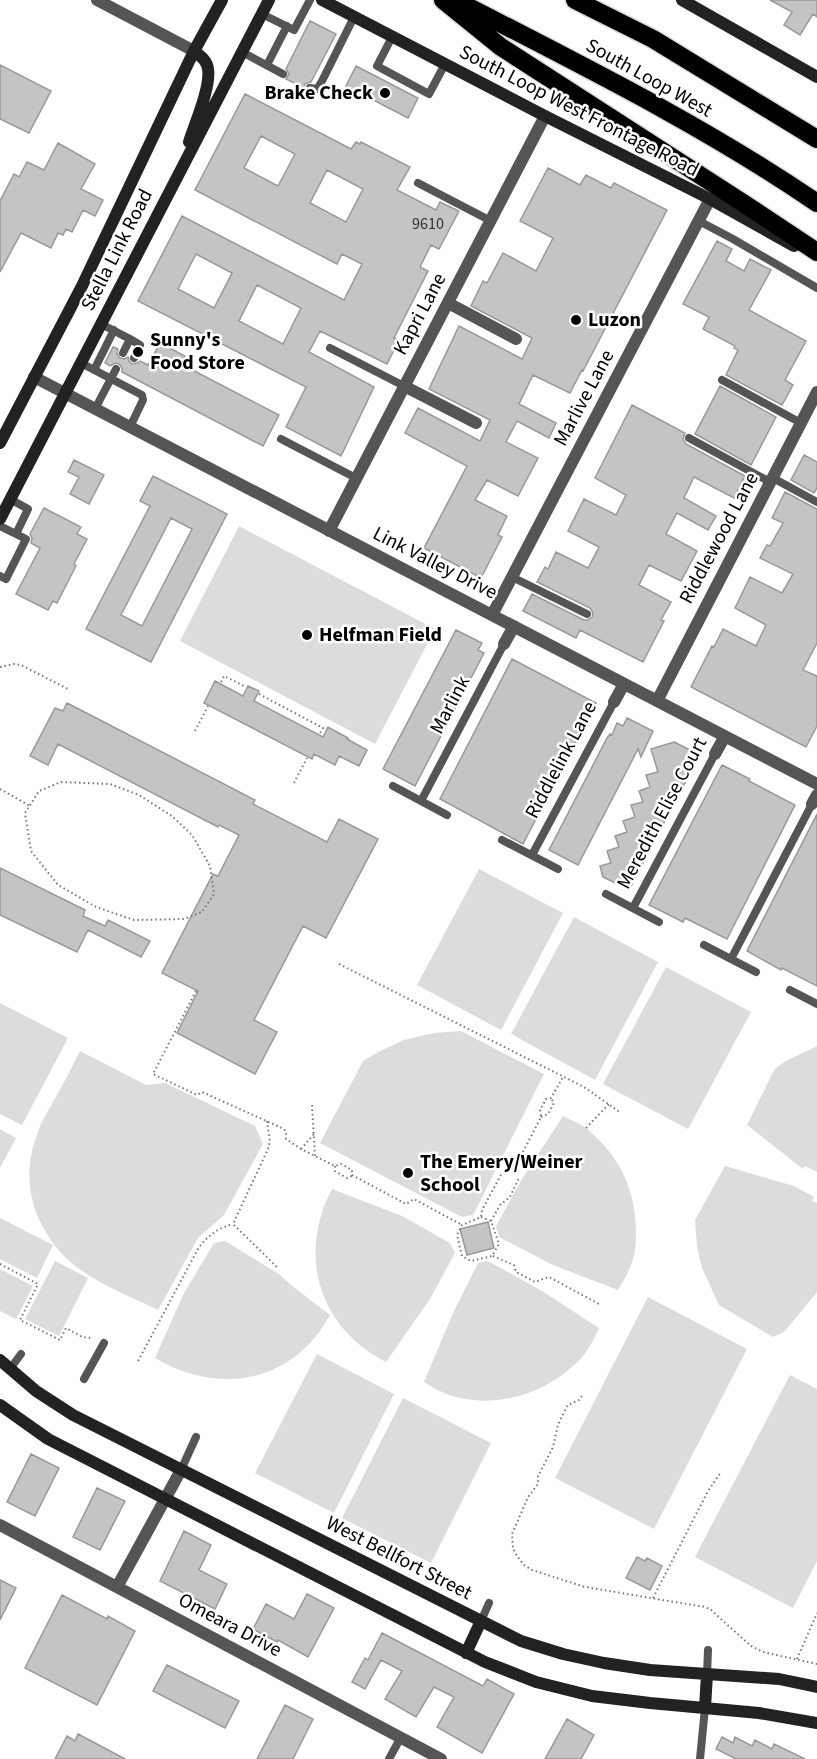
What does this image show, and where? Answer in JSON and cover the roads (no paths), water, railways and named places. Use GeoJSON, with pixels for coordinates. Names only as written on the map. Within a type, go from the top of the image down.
{"type":"FeatureCollection","features":[{"type":"Feature","properties":{"kind":"highway"},"geometry":{"type":"LineString","coordinates":[[443,0],[501,47],[817,252]]}},
{"type":"Feature","properties":{"kind":"highway","name":"South Loop West"},"geometry":{"type":"LineString","coordinates":[[455,0],[628,89],[774,173],[817,203]]}},
{"type":"Feature","properties":{"kind":"highway","name":"South Loop West"},"geometry":{"type":"LineString","coordinates":[[575,0],[652,39],[812,135]]}},
{"type":"Feature","properties":{"kind":"main road","name":"Stella Link Road"},"geometry":{"type":"LineString","coordinates":[[0,443],[82,286],[194,51],[222,0]]}},
{"type":"Feature","properties":{"kind":"main road","name":"Stella Link Road"},"geometry":{"type":"LineString","coordinates":[[0,519],[269,0]]}},
{"type":"Feature","properties":{"kind":"main road","name":"South Loop West Frontage Road"},"geometry":{"type":"LineString","coordinates":[[322,0],[710,199],[817,259]]}},
{"type":"Feature","properties":{"kind":"main road"},"geometry":{"type":"LineString","coordinates":[[334,0],[349,14]]}},
{"type":"Feature","properties":{"kind":"main road"},"geometry":{"type":"LineString","coordinates":[[682,0],[817,77]]}},
{"type":"Feature","properties":{"kind":"main road"},"geometry":{"type":"LineString","coordinates":[[177,177],[208,78],[208,67],[203,58],[194,51]]}},
{"type":"Feature","properties":{"kind":"main road","name":"West Bellfort Street"},"geometry":{"type":"LineString","coordinates":[[0,1360],[36,1391],[73,1415],[521,1641],[563,1654],[604,1663],[650,1670],[779,1679],[817,1687]]}},
{"type":"Feature","properties":{"kind":"main road"},"geometry":{"type":"LineString","coordinates":[[0,1405],[48,1439],[466,1653],[536,1682],[581,1693],[650,1703],[759,1713],[817,1723]]}},
{"type":"Feature","properties":{"kind":"main road"},"geometry":{"type":"LineString","coordinates":[[466,1653],[481,1622]]}},
{"type":"Feature","properties":{"kind":"main road"},"geometry":{"type":"LineString","coordinates":[[705,1708],[707,1674]]}},
{"type":"Feature","properties":{"kind":"street"},"geometry":{"type":"LineString","coordinates":[[97,0],[194,51]]}},
{"type":"Feature","properties":{"kind":"street","name":"Kapri Lane"},"geometry":{"type":"LineString","coordinates":[[329,531],[545,116]]}},
{"type":"Feature","properties":{"kind":"street","name":"Marlive Lane"},"geometry":{"type":"LineString","coordinates":[[492,615],[710,199]]}},
{"type":"Feature","properties":{"kind":"street"},"geometry":{"type":"LineString","coordinates":[[448,303],[516,339]]}},
{"type":"Feature","properties":{"kind":"street","name":"Link Valley Drive"},"geometry":{"type":"LineString","coordinates":[[34,377],[817,784]]}},
{"type":"Feature","properties":{"kind":"street"},"geometry":{"type":"LineString","coordinates":[[404,386],[476,423]]}},
{"type":"Feature","properties":{"kind":"street","name":"Riddlewood Lane"},"geometry":{"type":"LineString","coordinates":[[657,701],[817,392]]}},
{"type":"Feature","properties":{"kind":"street","name":"Marlink"},"geometry":{"type":"LineString","coordinates":[[504,644],[514,626]]}},
{"type":"Feature","properties":{"kind":"street","name":"Riddlelink Lane"},"geometry":{"type":"LineString","coordinates":[[614,702],[624,684]]}},
{"type":"Feature","properties":{"kind":"street","name":"Meredith Elise Court"},"geometry":{"type":"LineString","coordinates":[[715,754],[725,736]]}},
{"type":"Feature","properties":{"kind":"street"},"geometry":{"type":"LineString","coordinates":[[117,1587],[181,1470]]}},
{"type":"Feature","properties":{"kind":"street","name":"Omeara Drive"},"geometry":{"type":"LineString","coordinates":[[0,1525],[441,1759]]}},
{"type":"Feature","properties":{"kind":"lane"},"geometry":{"type":"LineString","coordinates":[[262,14],[294,30],[310,0]]}},
{"type":"Feature","properties":{"kind":"lane"},"geometry":{"type":"LineString","coordinates":[[310,88],[317,89],[322,81],[349,14]]}},
{"type":"Feature","properties":{"kind":"lane"},"geometry":{"type":"LineString","coordinates":[[267,65],[287,27]]}},
{"type":"Feature","properties":{"kind":"lane"},"geometry":{"type":"LineString","coordinates":[[392,37],[377,66],[429,94],[445,64]]}},
{"type":"Feature","properties":{"kind":"lane"},"geometry":{"type":"LineString","coordinates":[[242,52],[283,74]]}},
{"type":"Feature","properties":{"kind":"lane"},"geometry":{"type":"LineString","coordinates":[[418,183],[491,221]]}},
{"type":"Feature","properties":{"kind":"lane"},"geometry":{"type":"LineString","coordinates":[[699,221],[733,238],[817,288]]}},
{"type":"Feature","properties":{"kind":"lane"},"geometry":{"type":"LineString","coordinates":[[101,324],[140,345],[134,358]]}},
{"type":"Feature","properties":{"kind":"lane"},"geometry":{"type":"LineString","coordinates":[[94,370],[114,330]]}},
{"type":"Feature","properties":{"kind":"lane"},"geometry":{"type":"LineString","coordinates":[[123,352],[130,339]]}},
{"type":"Feature","properties":{"kind":"lane"},"geometry":{"type":"LineString","coordinates":[[330,348],[404,386]]}},
{"type":"Feature","properties":{"kind":"lane"},"geometry":{"type":"LineString","coordinates":[[81,363],[142,395],[143,400],[130,427]]}},
{"type":"Feature","properties":{"kind":"lane"},"geometry":{"type":"LineString","coordinates":[[95,409],[116,369]]}},
{"type":"Feature","properties":{"kind":"lane"},"geometry":{"type":"LineString","coordinates":[[121,384],[125,374]]}},
{"type":"Feature","properties":{"kind":"lane"},"geometry":{"type":"LineString","coordinates":[[722,380],[801,423]]}},
{"type":"Feature","properties":{"kind":"lane"},"geometry":{"type":"LineString","coordinates":[[689,438],[817,502]]}},
{"type":"Feature","properties":{"kind":"lane"},"geometry":{"type":"LineString","coordinates":[[281,439],[356,478]]}},
{"type":"Feature","properties":{"kind":"lane"},"geometry":{"type":"LineString","coordinates":[[10,499],[28,509],[16,534]]}},
{"type":"Feature","properties":{"kind":"lane"},"geometry":{"type":"LineString","coordinates":[[0,526],[26,539],[6,579],[0,576]]}},
{"type":"Feature","properties":{"kind":"lane"},"geometry":{"type":"LineString","coordinates":[[512,577],[587,615]]}},
{"type":"Feature","properties":{"kind":"lane","name":"Marlink"},"geometry":{"type":"LineString","coordinates":[[421,801],[504,644]]}},
{"type":"Feature","properties":{"kind":"lane","name":"Riddlelink Lane"},"geometry":{"type":"LineString","coordinates":[[532,855],[614,702]]}},
{"type":"Feature","properties":{"kind":"lane","name":"Meredith Elise Court"},"geometry":{"type":"LineString","coordinates":[[633,908],[715,754]]}},
{"type":"Feature","properties":{"kind":"lane"},"geometry":{"type":"LineString","coordinates":[[393,786],[447,815]]}},
{"type":"Feature","properties":{"kind":"lane"},"geometry":{"type":"LineString","coordinates":[[731,959],[815,799]]}},
{"type":"Feature","properties":{"kind":"lane"},"geometry":{"type":"LineString","coordinates":[[502,840],[558,869]]}},
{"type":"Feature","properties":{"kind":"lane","name":"Meredith Elise Court"},"geometry":{"type":"LineString","coordinates":[[606,894],[659,922]]}},
{"type":"Feature","properties":{"kind":"lane"},"geometry":{"type":"LineString","coordinates":[[704,945],[756,972]]}},
{"type":"Feature","properties":{"kind":"lane"},"geometry":{"type":"LineString","coordinates":[[790,990],[817,1004]]}},
{"type":"Feature","properties":{"kind":"lane"},"geometry":{"type":"LineString","coordinates":[[84,1379],[104,1343]]}},
{"type":"Feature","properties":{"kind":"lane"},"geometry":{"type":"LineString","coordinates":[[10,1369],[21,1354]]}},
{"type":"Feature","properties":{"kind":"lane"},"geometry":{"type":"LineString","coordinates":[[181,1470],[196,1437]]}},
{"type":"Feature","properties":{"kind":"lane"},"geometry":{"type":"LineString","coordinates":[[481,1622],[489,1603]]}},
{"type":"Feature","properties":{"kind":"lane"},"geometry":{"type":"LineString","coordinates":[[707,1674],[708,1650]]}},
{"type":"Feature","properties":{"kind":"lane"},"geometry":{"type":"LineString","coordinates":[[700,1759],[705,1708]]}},
{"type":"Feature","properties":{"kind":"lane"},"geometry":{"type":"LineString","coordinates":[[389,1759],[401,1737]]}},
{"type":"Feature","properties":{"kind":"place","name":"Brake Check"},"geometry":{"type":"Point","coordinates":[385,93]}},
{"type":"Feature","properties":{"kind":"place","name":"Luzon"},"geometry":{"type":"Point","coordinates":[576,320]}},
{"type":"Feature","properties":{"kind":"place","name":"Sunny's Food Store"},"geometry":{"type":"Point","coordinates":[138,352]}},
{"type":"Feature","properties":{"kind":"place","name":"Helfman Field"},"geometry":{"type":"Point","coordinates":[307,635]}},
{"type":"Feature","properties":{"kind":"place","name":"The Emery/Weiner School"},"geometry":{"type":"Point","coordinates":[408,1173]}}]}
